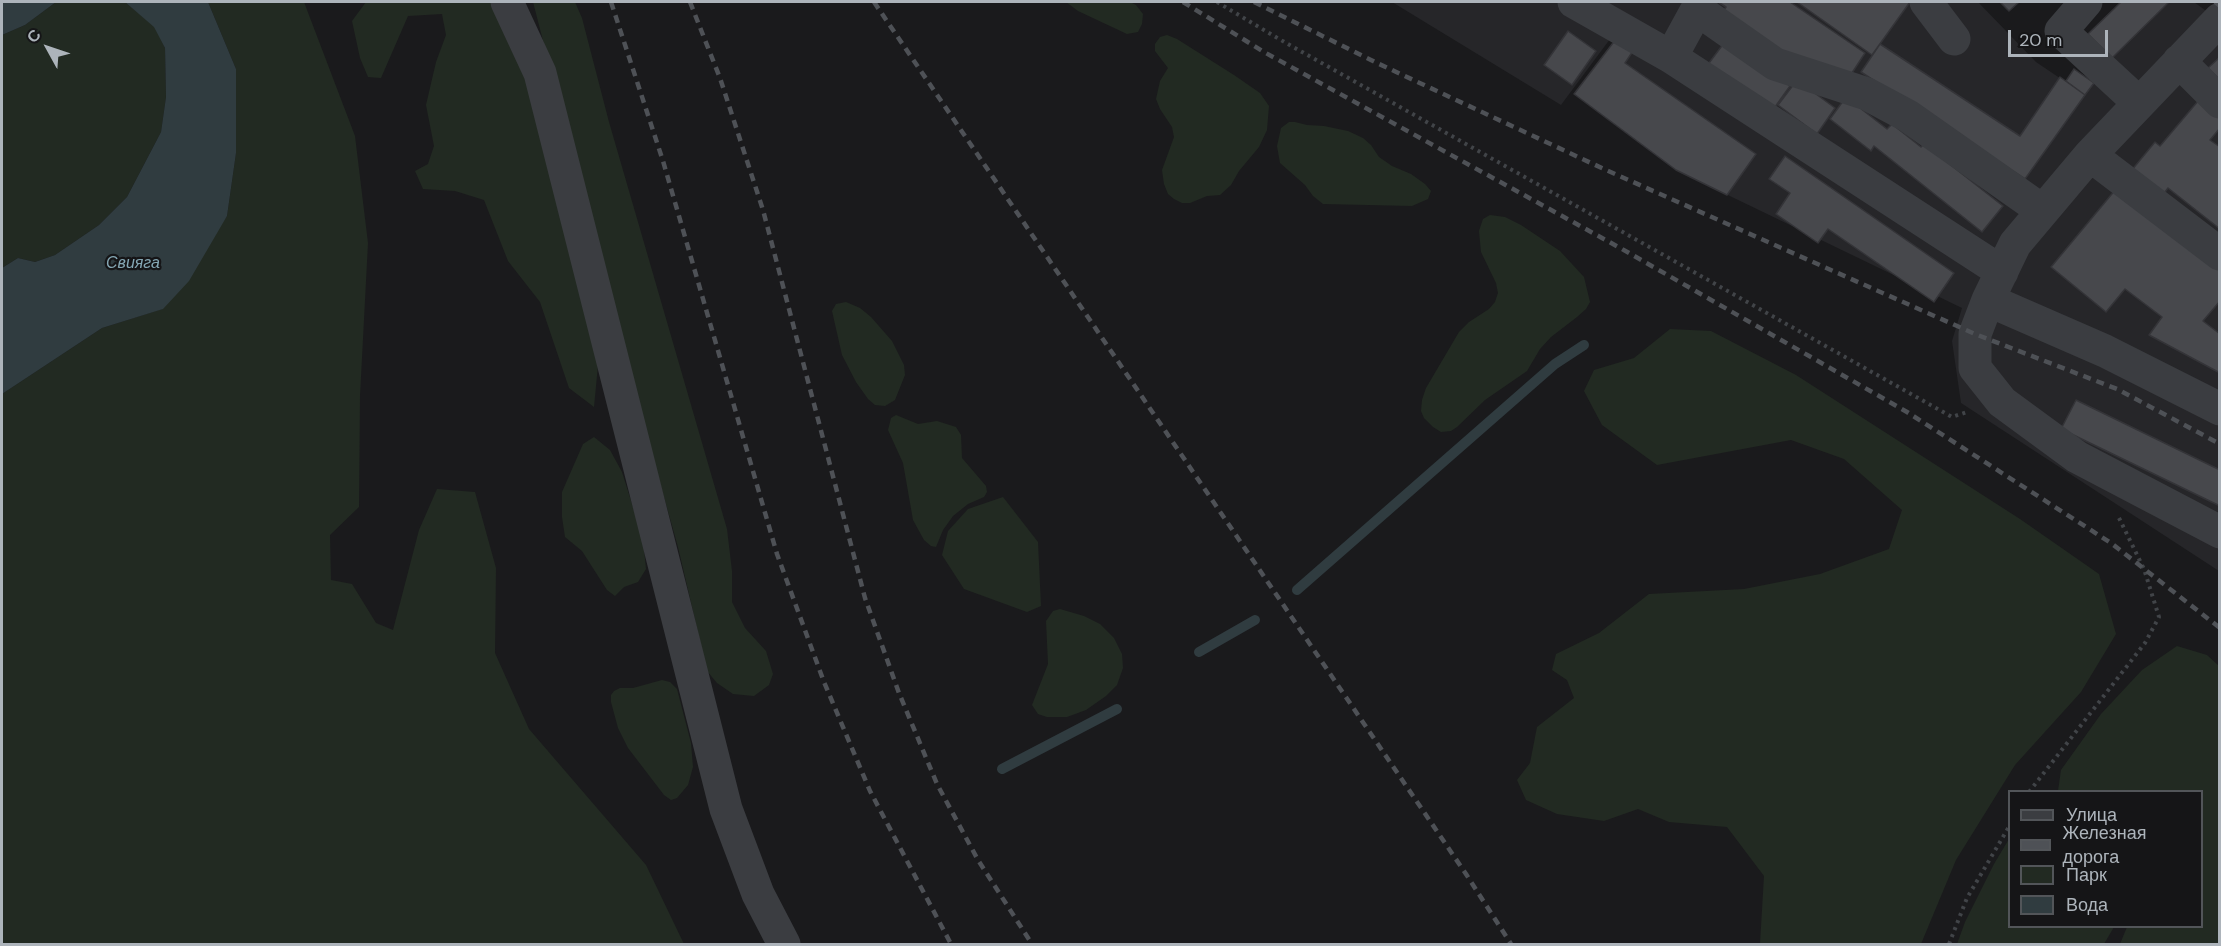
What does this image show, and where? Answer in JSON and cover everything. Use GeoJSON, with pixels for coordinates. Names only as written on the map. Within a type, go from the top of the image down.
{"type":"FeatureCollection","features":[{"type":"Feature","properties":{"kind":"lane"},"geometry":{"type":"LineString","coordinates":[[507,2],[540,73],[726,809],[758,894],[784,945]]}},
{"type":"Feature","properties":{"kind":"lane"},"geometry":{"type":"LineString","coordinates":[[1574,2],[1671,57],[1995,286],[2105,351],[2220,410]]}},
{"type":"Feature","properties":{"kind":"lane"},"geometry":{"type":"LineString","coordinates":[[1926,2],[1954,39]]}},
{"type":"Feature","properties":{"kind":"lane"},"geometry":{"type":"LineString","coordinates":[[2086,2],[2061,31],[2139,103]]}},
{"type":"Feature","properties":{"kind":"lane"},"geometry":{"type":"LineString","coordinates":[[1671,57],[1700,6],[1775,63],[1867,94],[1908,116],[2043,211]]}},
{"type":"Feature","properties":{"kind":"lane"},"geometry":{"type":"LineString","coordinates":[[2220,19],[2090,155],[2015,244],[1975,334],[1975,368],[2002,402],[2077,457],[2220,532]]}},
{"type":"Feature","properties":{"kind":"lane"},"geometry":{"type":"LineString","coordinates":[[2179,61],[2220,102]]}},
{"type":"Feature","properties":{"kind":"lane"},"geometry":{"type":"LineString","coordinates":[[2090,155],[2220,254]]}},
{"type":"Feature","properties":{"kind":"path"},"geometry":{"type":"LineString","coordinates":[[1217,2],[1952,417],[2002,402]]}},
{"type":"Feature","properties":{"kind":"path"},"geometry":{"type":"LineString","coordinates":[[2031,790],[2145,643],[2159,617],[2144,569],[2119,518]]}},
{"type":"Feature","properties":{"kind":"path"},"geometry":{"type":"LineString","coordinates":[[1949,945],[1967,898],[2008,828]]}},
{"type":"Feature","properties":{"kind":"shaded area"},"geometry":{"type":"Polygon","coordinates":[[[1392,2],[1978,2],[2036,62],[2085,95],[2112,58],[2088,34],[2121,2],[2194,2],[2220,21],[2219,571],[1961,403],[1952,341],[1962,308],[1676,170],[1574,94],[1616,39],[1613,35],[1561,105],[1392,2]]]}},
{"type":"Feature","properties":{"kind":"green space"},"geometry":{"type":"Polygon","coordinates":[[[56,2],[125,2],[155,27],[165,48],[166,97],[161,132],[127,197],[99,225],[55,255],[35,262],[18,258],[2,268],[2,35],[25,25],[56,2]]]}},
{"type":"Feature","properties":{"kind":"green space"},"geometry":{"type":"Polygon","coordinates":[[[208,2],[304,2],[355,136],[368,243],[360,396],[359,507],[330,535],[331,580],[352,584],[376,623],[393,630],[419,530],[437,489],[475,492],[496,568],[495,653],[529,729],[646,865],[684,944],[2,944],[2,394],[102,328],[162,309],[227,216],[236,153],[236,69],[208,2]]]}},
{"type":"Feature","properties":{"kind":"green space"},"geometry":{"type":"Polygon","coordinates":[[[366,2],[493,2],[527,77],[598,365],[594,407],[569,388],[540,302],[508,261],[484,200],[455,191],[423,189],[415,171],[428,164],[434,146],[426,105],[436,62],[446,35],[442,14],[408,16],[381,78],[368,77],[360,58],[352,21],[366,2]]]}},
{"type":"Feature","properties":{"kind":"green space"},"geometry":{"type":"Polygon","coordinates":[[[533,2],[575,2],[582,18],[609,122],[727,529],[732,571],[732,602],[745,628],[766,651],[773,674],[769,685],[754,696],[733,694],[717,683],[707,671],[678,547],[627,365],[533,2]]]}},
{"type":"Feature","properties":{"kind":"green space"},"geometry":{"type":"Polygon","coordinates":[[[1066,2],[1130,2],[1136,5],[1143,14],[1142,24],[1138,32],[1127,34],[1078,11],[1066,2]]]}},
{"type":"Feature","properties":{"kind":"green space"},"geometry":{"type":"Polygon","coordinates":[[[1167,35],[1177,39],[1260,93],[1269,106],[1267,130],[1259,147],[1239,171],[1231,185],[1220,195],[1207,196],[1190,203],[1182,203],[1168,194],[1162,170],[1174,137],[1172,127],[1156,99],[1160,81],[1168,68],[1155,51],[1155,44],[1160,37],[1167,35]]]}},
{"type":"Feature","properties":{"kind":"green space"},"geometry":{"type":"Polygon","coordinates":[[[1289,122],[1348,131],[1363,138],[1379,157],[1425,184],[1431,191],[1428,199],[1412,206],[1323,204],[1280,163],[1277,146],[1281,128],[1289,122]]]}},
{"type":"Feature","properties":{"kind":"green space"},"geometry":{"type":"Polygon","coordinates":[[[1490,215],[1505,217],[1521,225],[1560,251],[1584,277],[1590,302],[1586,309],[1551,337],[1540,349],[1527,371],[1485,400],[1457,427],[1451,431],[1441,432],[1424,418],[1421,411],[1422,400],[1426,388],[1459,332],[1495,302],[1498,293],[1496,283],[1481,252],[1479,231],[1483,219],[1490,215]]]}},
{"type":"Feature","properties":{"kind":"green space"},"geometry":{"type":"Polygon","coordinates":[[[846,302],[860,308],[871,317],[892,341],[904,365],[905,375],[895,400],[885,406],[875,405],[868,399],[842,355],[832,311],[836,304],[846,302]]]}},
{"type":"Feature","properties":{"kind":"green space"},"geometry":{"type":"Polygon","coordinates":[[[1670,329],[1711,331],[1796,375],[2020,519],[2099,574],[2116,634],[2081,692],[2015,765],[1956,860],[1921,944],[1760,944],[1764,876],[1727,827],[1669,822],[1638,809],[1604,821],[1557,814],[1526,800],[1517,780],[1530,763],[1537,727],[1574,698],[1567,680],[1552,670],[1556,654],[1599,633],[1649,594],[1744,589],[1820,574],[1889,549],[1902,510],[1844,459],[1791,440],[1657,465],[1602,425],[1584,391],[1594,370],[1634,358],[1670,329]]]}},
{"type":"Feature","properties":{"kind":"green space"},"geometry":{"type":"Polygon","coordinates":[[[896,415],[918,424],[937,421],[956,427],[961,435],[962,458],[986,486],[987,492],[984,497],[968,504],[953,516],[943,530],[936,547],[924,540],[913,520],[903,463],[888,430],[891,418],[896,415]]]}},
{"type":"Feature","properties":{"kind":"green space"},"geometry":{"type":"Polygon","coordinates":[[[594,437],[610,450],[622,472],[643,539],[646,569],[638,582],[624,587],[615,596],[607,590],[582,551],[565,537],[562,517],[562,492],[583,444],[594,437]]]}},
{"type":"Feature","properties":{"kind":"green space"},"geometry":{"type":"Polygon","coordinates":[[[1003,497],[1038,542],[1041,606],[1027,612],[964,589],[942,555],[948,531],[968,509],[1003,497]]]}},
{"type":"Feature","properties":{"kind":"green space"},"geometry":{"type":"Polygon","coordinates":[[[1060,609],[1084,616],[1100,624],[1114,638],[1122,654],[1123,668],[1117,685],[1086,710],[1067,717],[1047,717],[1038,714],[1032,705],[1048,664],[1046,621],[1053,611],[1060,609]]]}},
{"type":"Feature","properties":{"kind":"green space"},"geometry":{"type":"Polygon","coordinates":[[[2177,646],[2207,655],[2219,666],[2219,944],[2120,944],[2127,928],[2203,928],[2203,790],[2058,790],[2061,770],[2101,714],[2142,670],[2177,646]]]}},
{"type":"Feature","properties":{"kind":"green space"},"geometry":{"type":"Polygon","coordinates":[[[662,680],[670,682],[677,689],[691,743],[693,767],[688,785],[677,798],[671,800],[664,795],[628,748],[618,728],[611,702],[611,695],[620,688],[633,688],[662,680]]]}},
{"type":"Feature","properties":{"kind":"green space"},"geometry":{"type":"Polygon","coordinates":[[[2008,841],[2008,928],[2113,928],[2104,944],[1957,944],[1965,922],[2008,841]]]}},
{"type":"Feature","properties":{"kind":"water"},"geometry":{"type":"Polygon","coordinates":[[[2,2],[56,2],[25,25],[2,35],[2,2]]]}},
{"type":"Feature","properties":{"kind":"water","name":"Свияга"},"geometry":{"type":"Polygon","coordinates":[[[125,2],[208,2],[236,69],[236,153],[227,216],[189,281],[163,309],[102,328],[2,394],[2,268],[18,258],[35,262],[55,255],[99,225],[127,197],[161,132],[166,97],[165,48],[154,27],[125,2]]]}},
{"type":"Feature","properties":{"kind":"building"},"geometry":{"type":"Polygon","coordinates":[[[1718,2],[1790,2],[1865,53],[1850,76],[1781,55],[1721,14],[1726,7],[1718,2]]]}},
{"type":"Feature","properties":{"kind":"building"},"geometry":{"type":"Polygon","coordinates":[[[1797,2],[1910,2],[1872,55],[1797,2]]]}},
{"type":"Feature","properties":{"kind":"building"},"geometry":{"type":"Polygon","coordinates":[[[2000,2],[2019,2],[2009,11],[2000,2]]]}},
{"type":"Feature","properties":{"kind":"building"},"geometry":{"type":"Polygon","coordinates":[[[2121,2],[2169,2],[2112,58],[2088,34],[2121,2]]]}},
{"type":"Feature","properties":{"kind":"building"},"geometry":{"type":"Polygon","coordinates":[[[1568,31],[1596,51],[1572,85],[1544,65],[1568,31]]]}},
{"type":"Feature","properties":{"kind":"building"},"geometry":{"type":"Polygon","coordinates":[[[1616,39],[1633,51],[1625,63],[1756,154],[1727,195],[1676,170],[1574,94],[1616,39]]]}},
{"type":"Feature","properties":{"kind":"building"},"geometry":{"type":"Polygon","coordinates":[[[1727,39],[1790,86],[1770,114],[1706,67],[1727,39]]]}},
{"type":"Feature","properties":{"kind":"building"},"geometry":{"type":"Polygon","coordinates":[[[1880,44],[2020,136],[2060,77],[2085,95],[2025,179],[1861,72],[1880,44]]]}},
{"type":"Feature","properties":{"kind":"building"},"geometry":{"type":"Polygon","coordinates":[[[2220,57],[2220,80],[2208,68],[2220,57]]]}},
{"type":"Feature","properties":{"kind":"building"},"geometry":{"type":"Polygon","coordinates":[[[2074,69],[2094,83],[2085,95],[2066,81],[2074,69]]]}},
{"type":"Feature","properties":{"kind":"building"},"geometry":{"type":"Polygon","coordinates":[[[1797,80],[1835,108],[1817,134],[1778,105],[1797,80]]]}},
{"type":"Feature","properties":{"kind":"building"},"geometry":{"type":"Polygon","coordinates":[[[2204,94],[2220,107],[2220,128],[2210,140],[2220,147],[2220,229],[2168,188],[2162,196],[2131,171],[2155,142],[2160,146],[2204,94]]]}},
{"type":"Feature","properties":{"kind":"building"},"geometry":{"type":"Polygon","coordinates":[[[1846,97],[1887,129],[1892,124],[1921,147],[1924,144],[2003,206],[1982,232],[1874,146],[1871,151],[1830,119],[1846,97]]]}},
{"type":"Feature","properties":{"kind":"building"},"geometry":{"type":"Polygon","coordinates":[[[1785,156],[1954,273],[1934,302],[1828,229],[1818,243],[1776,214],[1790,193],[1769,179],[1785,156]]]}},
{"type":"Feature","properties":{"kind":"building"},"geometry":{"type":"Polygon","coordinates":[[[2116,189],[2220,262],[2220,301],[2203,321],[2220,334],[2220,373],[2149,335],[2162,317],[2125,289],[2106,312],[2051,267],[2116,189]]]}},
{"type":"Feature","properties":{"kind":"building"},"geometry":{"type":"Polygon","coordinates":[[[2076,400],[2220,470],[2220,506],[2061,429],[2076,400]]]}},
{"type":"Feature","properties":{"kind":"waterway"},"geometry":{"type":"LineString","coordinates":[[1297,590],[1555,364],[1584,345]]}},
{"type":"Feature","properties":{"kind":"waterway"},"geometry":{"type":"LineString","coordinates":[[1199,652],[1255,620]]}},
{"type":"Feature","properties":{"kind":"waterway"},"geometry":{"type":"LineString","coordinates":[[1002,769],[1117,709]]}},
{"type":"Feature","properties":{"kind":"railway"},"geometry":{"type":"LineString","coordinates":[[611,2],[663,161],[777,554],[824,682],[870,791],[951,944]]}},
{"type":"Feature","properties":{"kind":"railway"},"geometry":{"type":"LineString","coordinates":[[690,2],[720,78],[763,210],[865,598],[899,693],[937,784],[978,860],[1032,944]]}},
{"type":"Feature","properties":{"kind":"railway"},"geometry":{"type":"LineString","coordinates":[[874,2],[1466,874],[1511,944]]}},
{"type":"Feature","properties":{"kind":"railway"},"geometry":{"type":"LineString","coordinates":[[1183,2],[1264,52],[1622,249],[1907,412],[2111,543],[2220,628]]}},
{"type":"Feature","properties":{"kind":"railway"},"geometry":{"type":"LineString","coordinates":[[1254,2],[1377,63],[1606,170],[1975,334],[2117,389],[2220,444]]}},
{"type":"Feature","properties":{"kind":"railway"},"geometry":{"type":"LineString","coordinates":[[2215,2],[2220,6]]}}]}
